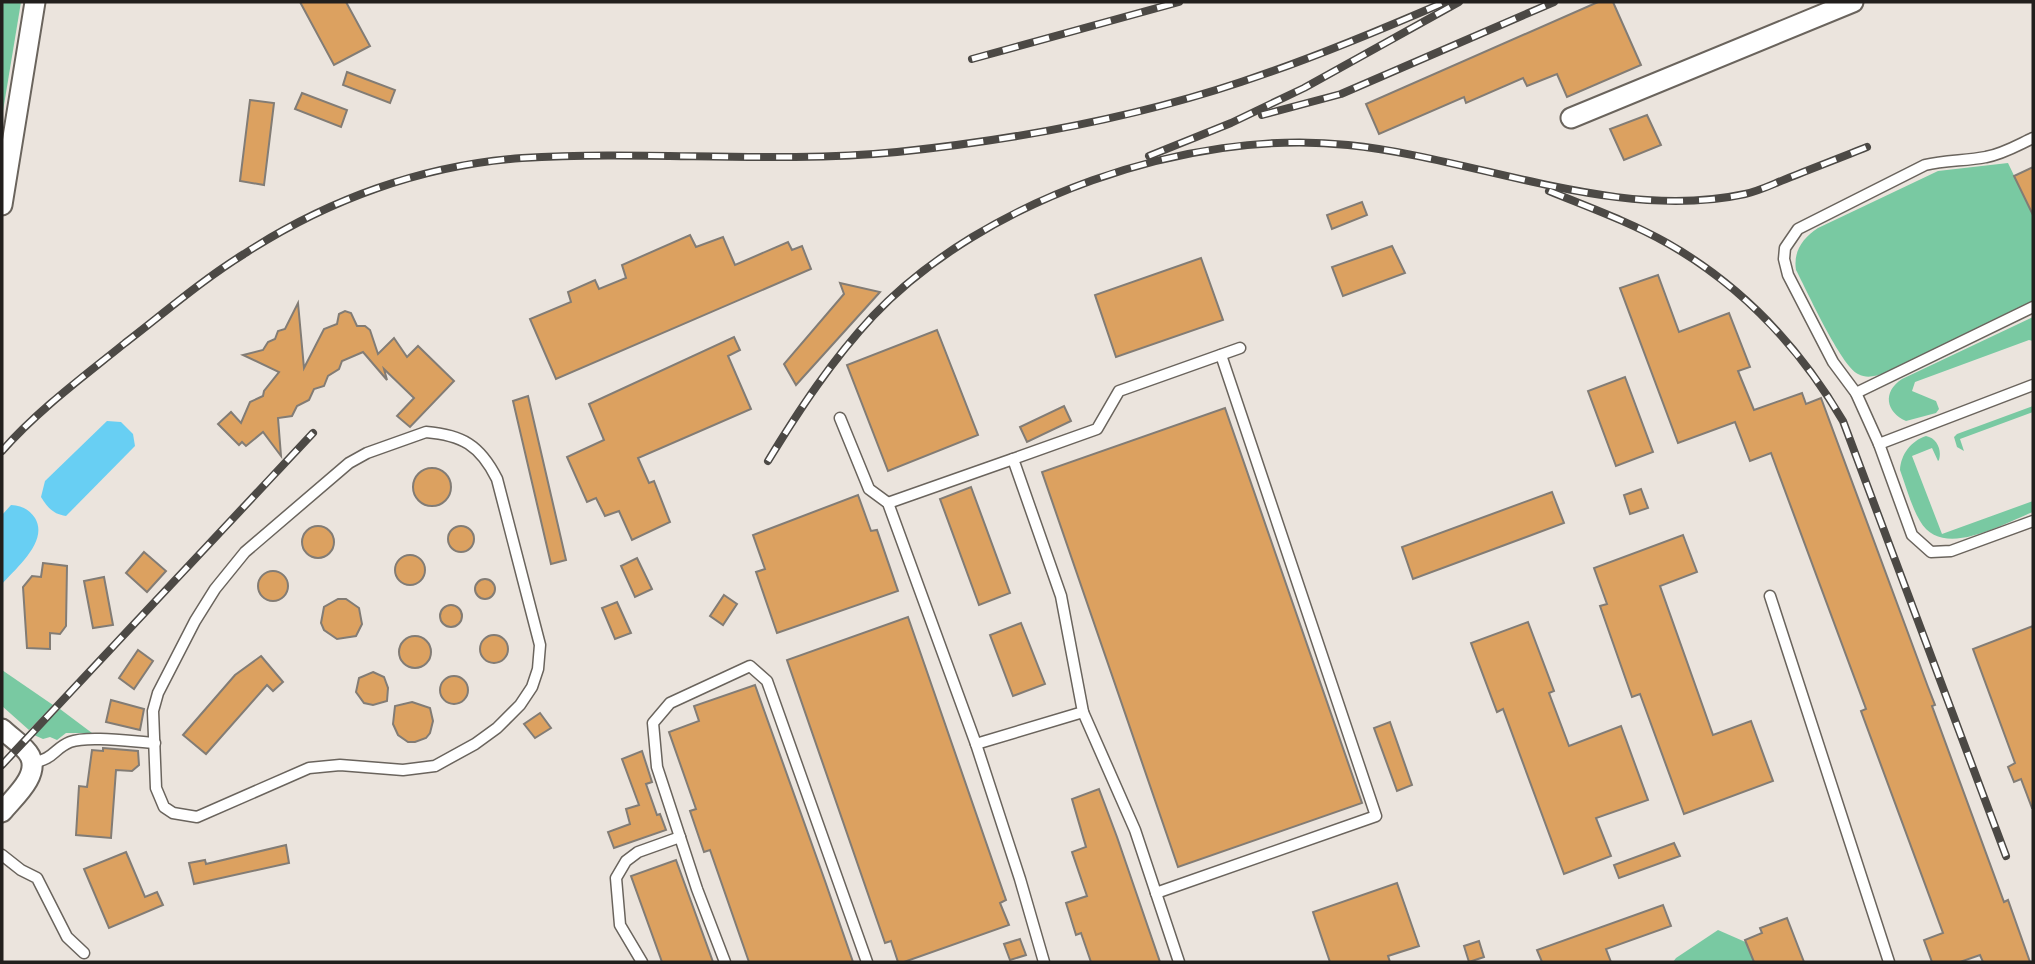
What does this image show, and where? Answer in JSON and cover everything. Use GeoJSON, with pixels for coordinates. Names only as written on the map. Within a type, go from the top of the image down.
{"type":"FeatureCollection","features":[{"type":"Feature","properties":{"kind":"street"},"geometry":{"type":"LineString","coordinates":[[2,205],[35,2]]}},
{"type":"Feature","properties":{"kind":"street"},"geometry":{"type":"LineString","coordinates":[[1571,118],[1853,2]]}},
{"type":"Feature","properties":{"kind":"street"},"geometry":{"type":"LineString","coordinates":[[2,729],[30,756],[33,769],[28,781],[2,812]]}},
{"type":"Feature","properties":{"kind":"lane"},"geometry":{"type":"LineString","coordinates":[[2033,138],[1992,156],[1924,165],[1798,229],[1790,238],[1784,259],[1788,275],[1833,362],[1856,393],[1879,444],[1912,535],[1931,552],[1951,551],[2033,521]]}},
{"type":"Feature","properties":{"kind":"lane"},"geometry":{"type":"LineString","coordinates":[[1856,393],[2033,307]]}},
{"type":"Feature","properties":{"kind":"lane"},"geometry":{"type":"LineString","coordinates":[[888,503],[1097,429],[1119,391],[1240,348]]}},
{"type":"Feature","properties":{"kind":"lane"},"geometry":{"type":"LineString","coordinates":[[1156,893],[1376,816],[1221,355]]}},
{"type":"Feature","properties":{"kind":"lane"},"geometry":{"type":"LineString","coordinates":[[1879,444],[2033,385]]}},
{"type":"Feature","properties":{"kind":"lane"},"geometry":{"type":"LineString","coordinates":[[840,418],[869,489],[888,503],[976,744],[1044,962]]}},
{"type":"Feature","properties":{"kind":"lane"},"geometry":{"type":"LineString","coordinates":[[426,432],[448,434],[465,440],[489,463],[496,478],[540,645],[538,669],[532,687],[520,705],[497,728],[454,757],[435,766],[403,770],[340,765],[309,768],[197,817],[173,813],[164,807],[156,788],[155,743],[153,711],[158,693],[195,621],[215,589],[245,552],[298,505],[349,463],[367,453],[426,432]]}},
{"type":"Feature","properties":{"kind":"lane"},"geometry":{"type":"LineString","coordinates":[[1013,459],[1061,596],[1083,712],[1135,830],[1179,962]]}},
{"type":"Feature","properties":{"kind":"lane"},"geometry":{"type":"LineString","coordinates":[[1770,596],[1889,962]]}},
{"type":"Feature","properties":{"kind":"lane"},"geometry":{"type":"LineString","coordinates":[[725,962],[657,766],[653,723],[670,703],[750,666],[767,681],[867,962]]}},
{"type":"Feature","properties":{"kind":"lane"},"geometry":{"type":"LineString","coordinates":[[976,744],[1083,712]]}},
{"type":"Feature","properties":{"kind":"lane"},"geometry":{"type":"LineString","coordinates":[[31,763],[50,759],[64,745],[83,739],[155,743]]}},
{"type":"Feature","properties":{"kind":"lane"},"geometry":{"type":"LineString","coordinates":[[642,962],[620,925],[615,878],[626,861],[638,852],[680,837]]}},
{"type":"Feature","properties":{"kind":"lane"},"geometry":{"type":"LineString","coordinates":[[2,855],[21,870],[37,878],[66,937],[84,953]]}},
{"type":"Feature","properties":{"kind":"green space"},"geometry":{"type":"Polygon","coordinates":[[[2,2],[21,2],[2,117],[2,2]]]}},
{"type":"Feature","properties":{"kind":"green space"},"geometry":{"type":"Polygon","coordinates":[[[2008,163],[2033,215],[2033,301],[1885,373],[1868,377],[1858,374],[1834,343],[1796,270],[1796,257],[1804,241],[1818,228],[1938,171],[2008,163]]]}},
{"type":"Feature","properties":{"kind":"green space"},"geometry":{"type":"Polygon","coordinates":[[[2033,317],[2033,341],[2029,340],[1915,382],[1912,391],[1936,401],[1939,409],[1936,413],[1906,421],[1894,412],[1889,396],[1902,379],[2033,317]]]}},
{"type":"Feature","properties":{"kind":"green space"},"geometry":{"type":"Polygon","coordinates":[[[2033,406],[2033,412],[1960,439],[1964,451],[1957,447],[1954,437],[1957,434],[2033,406]]]}},
{"type":"Feature","properties":{"kind":"green space"},"geometry":{"type":"Polygon","coordinates":[[[1926,436],[1938,445],[1939,460],[1932,448],[1912,456],[1942,534],[2033,501],[2033,512],[1973,536],[1943,538],[1930,532],[1917,515],[1900,470],[1908,449],[1926,436]]]}},
{"type":"Feature","properties":{"kind":"green space"},"geometry":{"type":"Polygon","coordinates":[[[2,670],[53,705],[29,730],[2,706],[2,670]]]}},
{"type":"Feature","properties":{"kind":"green space"},"geometry":{"type":"Polygon","coordinates":[[[60,709],[92,733],[66,733],[57,740],[34,735],[60,709]]]}},
{"type":"Feature","properties":{"kind":"green space"},"geometry":{"type":"Polygon","coordinates":[[[1718,930],[1750,944],[1758,962],[1673,962],[1676,958],[1718,930]]]}},
{"type":"Feature","properties":{"kind":"water"},"geometry":{"type":"Polygon","coordinates":[[[107,421],[121,422],[133,434],[135,446],[66,516],[54,512],[41,497],[45,481],[107,421]]]}},
{"type":"Feature","properties":{"kind":"water"},"geometry":{"type":"Polygon","coordinates":[[[11,505],[25,508],[33,515],[38,536],[29,554],[2,584],[2,515],[11,505]]]}},
{"type":"Feature","properties":{"kind":"building"},"geometry":{"type":"Polygon","coordinates":[[[300,2],[346,2],[370,46],[334,65],[300,2]]]}},
{"type":"Feature","properties":{"kind":"building"},"geometry":{"type":"Polygon","coordinates":[[[1598,2],[1613,2],[1641,65],[1567,97],[1557,74],[1527,86],[1523,78],[1466,103],[1464,97],[1379,134],[1366,104],[1598,2]]]}},
{"type":"Feature","properties":{"kind":"building"},"geometry":{"type":"Polygon","coordinates":[[[347,72],[395,90],[390,103],[343,85],[347,72]]]}},
{"type":"Feature","properties":{"kind":"building"},"geometry":{"type":"Polygon","coordinates":[[[302,93],[347,110],[341,127],[295,109],[302,93]]]}},
{"type":"Feature","properties":{"kind":"building"},"geometry":{"type":"Polygon","coordinates":[[[250,100],[274,103],[264,185],[240,181],[250,100]]]}},
{"type":"Feature","properties":{"kind":"building"},"geometry":{"type":"Polygon","coordinates":[[[1647,115],[1661,145],[1624,160],[1610,129],[1647,115]]]}},
{"type":"Feature","properties":{"kind":"building"},"geometry":{"type":"Polygon","coordinates":[[[2033,167],[2033,215],[2014,176],[2033,167]]]}},
{"type":"Feature","properties":{"kind":"building"},"geometry":{"type":"Polygon","coordinates":[[[1362,202],[1367,215],[1332,229],[1327,215],[1362,202]]]}},
{"type":"Feature","properties":{"kind":"building"},"geometry":{"type":"Polygon","coordinates":[[[690,235],[696,247],[723,237],[735,265],[788,242],[792,250],[802,246],[811,269],[556,379],[530,319],[571,302],[568,292],[595,280],[599,289],[626,278],[622,265],[690,235]]]}},
{"type":"Feature","properties":{"kind":"building"},"geometry":{"type":"Polygon","coordinates":[[[1392,246],[1405,273],[1343,296],[1332,267],[1392,246]]]}},
{"type":"Feature","properties":{"kind":"building"},"geometry":{"type":"Polygon","coordinates":[[[1201,258],[1223,320],[1116,357],[1095,295],[1201,258]]]}},
{"type":"Feature","properties":{"kind":"building"},"geometry":{"type":"Polygon","coordinates":[[[1658,275],[1679,332],[1729,313],[1750,367],[1738,371],[1754,410],[1802,393],[1806,404],[1821,398],[1935,705],[1932,706],[2004,902],[2008,900],[2030,962],[1983,962],[1980,955],[1960,962],[1932,962],[1924,940],[1943,933],[1861,711],[1866,709],[1771,453],[1750,461],[1735,422],[1678,443],[1620,288],[1658,275]]]}},
{"type":"Feature","properties":{"kind":"building"},"geometry":{"type":"Polygon","coordinates":[[[840,283],[880,292],[796,385],[784,364],[844,294],[840,283]]]}},
{"type":"Feature","properties":{"kind":"building"},"geometry":{"type":"Polygon","coordinates":[[[298,303],[304,368],[324,329],[337,324],[339,314],[345,311],[351,313],[357,326],[365,326],[370,330],[378,354],[394,338],[407,357],[418,346],[454,381],[410,427],[397,416],[414,398],[384,369],[387,380],[363,352],[342,361],[339,369],[328,376],[324,386],[314,389],[309,400],[297,406],[292,416],[278,418],[281,456],[263,432],[246,446],[242,442],[239,445],[218,424],[231,412],[241,423],[250,402],[263,396],[279,372],[243,355],[263,350],[268,342],[275,339],[278,331],[285,329],[298,303]]]}},
{"type":"Feature","properties":{"kind":"building"},"geometry":{"type":"Polygon","coordinates":[[[937,330],[978,435],[888,471],[847,365],[937,330]]]}},
{"type":"Feature","properties":{"kind":"building"},"geometry":{"type":"Polygon","coordinates":[[[734,337],[740,350],[728,356],[751,409],[638,458],[649,483],[654,481],[670,522],[632,540],[619,511],[605,516],[596,498],[587,502],[567,457],[604,440],[589,404],[734,337]]]}},
{"type":"Feature","properties":{"kind":"building"},"geometry":{"type":"Polygon","coordinates":[[[1625,377],[1653,452],[1616,466],[1588,391],[1625,377]]]}},
{"type":"Feature","properties":{"kind":"building"},"geometry":{"type":"Polygon","coordinates":[[[528,396],[566,560],[551,564],[513,401],[528,396]]]}},
{"type":"Feature","properties":{"kind":"building"},"geometry":{"type":"Polygon","coordinates":[[[1064,406],[1071,421],[1027,442],[1020,427],[1064,406]]]}},
{"type":"Feature","properties":{"kind":"building"},"geometry":{"type":"Polygon","coordinates":[[[1225,408],[1362,803],[1178,867],[1042,472],[1225,408]]]}},
{"type":"Feature","properties":{"kind":"building"},"geometry":{"type":"Polygon","coordinates":[[[432,468],[446,473],[451,487],[446,501],[432,506],[418,501],[413,487],[418,473],[432,468]]]}},
{"type":"Feature","properties":{"kind":"building"},"geometry":{"type":"Polygon","coordinates":[[[971,487],[1010,593],[979,605],[940,499],[971,487]]]}},
{"type":"Feature","properties":{"kind":"building"},"geometry":{"type":"Polygon","coordinates":[[[1641,489],[1648,508],[1630,514],[1624,495],[1641,489]]]}},
{"type":"Feature","properties":{"kind":"building"},"geometry":{"type":"Polygon","coordinates":[[[1552,492],[1564,523],[1413,579],[1402,547],[1552,492]]]}},
{"type":"Feature","properties":{"kind":"building"},"geometry":{"type":"Polygon","coordinates":[[[858,495],[871,531],[877,530],[898,591],[777,633],[756,572],[765,569],[753,535],[858,495]]]}},
{"type":"Feature","properties":{"kind":"building"},"geometry":{"type":"Polygon","coordinates":[[[318,526],[329,531],[334,542],[329,553],[318,558],[307,553],[302,542],[307,531],[318,526]]]}},
{"type":"Feature","properties":{"kind":"building"},"geometry":{"type":"Polygon","coordinates":[[[461,526],[471,529],[474,539],[471,549],[461,552],[451,549],[448,539],[451,529],[461,526]]]}},
{"type":"Feature","properties":{"kind":"building"},"geometry":{"type":"Polygon","coordinates":[[[1683,535],[1697,572],[1660,586],[1713,735],[1751,721],[1773,781],[1684,814],[1640,694],[1632,697],[1600,606],[1607,604],[1594,568],[1683,535]]]}},
{"type":"Feature","properties":{"kind":"building"},"geometry":{"type":"Polygon","coordinates":[[[144,552],[166,571],[147,592],[126,573],[144,552]]]}},
{"type":"Feature","properties":{"kind":"building"},"geometry":{"type":"Polygon","coordinates":[[[410,555],[416,556],[424,564],[424,576],[416,584],[410,585],[404,584],[396,576],[395,570],[396,564],[404,556],[410,555]]]}},
{"type":"Feature","properties":{"kind":"building"},"geometry":{"type":"Polygon","coordinates":[[[637,558],[652,589],[635,597],[621,566],[637,558]]]}},
{"type":"Feature","properties":{"kind":"building"},"geometry":{"type":"Polygon","coordinates":[[[43,563],[67,566],[66,626],[60,634],[50,633],[50,649],[27,648],[23,587],[32,576],[41,577],[43,563]]]}},
{"type":"Feature","properties":{"kind":"building"},"geometry":{"type":"Polygon","coordinates":[[[273,571],[284,575],[288,586],[284,597],[273,601],[262,597],[258,586],[262,575],[273,571]]]}},
{"type":"Feature","properties":{"kind":"building"},"geometry":{"type":"Polygon","coordinates":[[[104,577],[113,625],[93,628],[84,581],[104,577]]]}},
{"type":"Feature","properties":{"kind":"building"},"geometry":{"type":"Polygon","coordinates":[[[485,579],[492,582],[495,589],[492,596],[485,599],[478,596],[475,589],[478,582],[485,579]]]}},
{"type":"Feature","properties":{"kind":"building"},"geometry":{"type":"Polygon","coordinates":[[[724,595],[737,604],[723,625],[710,616],[724,595]]]}},
{"type":"Feature","properties":{"kind":"building"},"geometry":{"type":"Polygon","coordinates":[[[338,599],[346,599],[359,608],[362,624],[356,636],[337,639],[324,630],[321,623],[324,607],[338,599]]]}},
{"type":"Feature","properties":{"kind":"building"},"geometry":{"type":"Polygon","coordinates":[[[617,602],[631,633],[615,639],[602,608],[617,602]]]}},
{"type":"Feature","properties":{"kind":"building"},"geometry":{"type":"Polygon","coordinates":[[[451,605],[459,608],[462,616],[459,624],[451,627],[443,624],[440,616],[443,608],[451,605]]]}},
{"type":"Feature","properties":{"kind":"building"},"geometry":{"type":"Polygon","coordinates":[[[908,617],[1006,900],[1000,903],[1009,925],[898,962],[891,941],[885,943],[787,660],[908,617]]]}},
{"type":"Feature","properties":{"kind":"building"},"geometry":{"type":"Polygon","coordinates":[[[1528,622],[1554,691],[1549,693],[1569,746],[1621,726],[1648,800],[1596,818],[1611,856],[1564,874],[1503,709],[1497,712],[1471,643],[1528,622]]]}},
{"type":"Feature","properties":{"kind":"building"},"geometry":{"type":"Polygon","coordinates":[[[1021,623],[1045,684],[1013,696],[990,635],[1021,623]]]}},
{"type":"Feature","properties":{"kind":"building"},"geometry":{"type":"Polygon","coordinates":[[[2033,626],[2032,808],[2021,779],[2014,782],[2008,767],[2015,763],[1973,649],[2033,626]]]}},
{"type":"Feature","properties":{"kind":"building"},"geometry":{"type":"Polygon","coordinates":[[[494,635],[504,639],[508,649],[504,659],[494,663],[484,659],[480,649],[484,639],[494,635]]]}},
{"type":"Feature","properties":{"kind":"building"},"geometry":{"type":"Polygon","coordinates":[[[415,636],[427,640],[431,652],[427,664],[415,668],[403,664],[399,652],[403,640],[415,636]]]}},
{"type":"Feature","properties":{"kind":"building"},"geometry":{"type":"Polygon","coordinates":[[[138,650],[153,661],[134,689],[119,678],[138,650]]]}},
{"type":"Feature","properties":{"kind":"building"},"geometry":{"type":"Polygon","coordinates":[[[261,656],[283,682],[273,691],[267,685],[206,754],[183,735],[235,675],[261,656]]]}},
{"type":"Feature","properties":{"kind":"building"},"geometry":{"type":"Polygon","coordinates":[[[373,672],[384,677],[388,688],[387,701],[373,705],[364,703],[356,692],[359,678],[373,672]]]}},
{"type":"Feature","properties":{"kind":"building"},"geometry":{"type":"Polygon","coordinates":[[[454,676],[464,680],[468,690],[464,700],[454,704],[444,700],[440,690],[444,680],[454,676]]]}},
{"type":"Feature","properties":{"kind":"building"},"geometry":{"type":"Polygon","coordinates":[[[755,685],[853,962],[749,962],[710,850],[704,852],[690,811],[696,809],[669,732],[699,721],[694,706],[755,685]]]}},
{"type":"Feature","properties":{"kind":"building"},"geometry":{"type":"Polygon","coordinates":[[[111,700],[144,709],[140,730],[106,722],[111,700]]]}},
{"type":"Feature","properties":{"kind":"building"},"geometry":{"type":"Polygon","coordinates":[[[412,702],[430,708],[433,721],[426,738],[408,742],[398,735],[393,724],[395,706],[412,702]]]}},
{"type":"Feature","properties":{"kind":"building"},"geometry":{"type":"Polygon","coordinates":[[[540,713],[551,728],[535,738],[524,724],[540,713]]]}},
{"type":"Feature","properties":{"kind":"building"},"geometry":{"type":"Polygon","coordinates":[[[1390,722],[1412,785],[1397,791],[1374,728],[1390,722]]]}},
{"type":"Feature","properties":{"kind":"building"},"geometry":{"type":"Polygon","coordinates":[[[103,748],[138,751],[139,765],[132,771],[116,770],[111,838],[76,835],[79,786],[87,787],[92,750],[103,751],[103,748]]]}},
{"type":"Feature","properties":{"kind":"building"},"geometry":{"type":"Polygon","coordinates":[[[642,751],[652,782],[646,784],[657,815],[660,814],[666,830],[614,848],[608,832],[630,824],[626,809],[639,805],[622,759],[642,751]]]}},
{"type":"Feature","properties":{"kind":"building"},"geometry":{"type":"Polygon","coordinates":[[[1099,789],[1160,962],[1091,962],[1081,933],[1076,935],[1066,903],[1087,896],[1072,852],[1086,847],[1072,799],[1099,789]]]}},
{"type":"Feature","properties":{"kind":"building"},"geometry":{"type":"Polygon","coordinates":[[[1674,843],[1680,856],[1619,878],[1614,865],[1674,843]]]}},
{"type":"Feature","properties":{"kind":"building"},"geometry":{"type":"Polygon","coordinates":[[[286,845],[289,863],[194,884],[189,863],[205,860],[206,864],[286,845]]]}},
{"type":"Feature","properties":{"kind":"building"},"geometry":{"type":"Polygon","coordinates":[[[126,852],[145,897],[157,892],[163,905],[109,928],[84,869],[126,852]]]}},
{"type":"Feature","properties":{"kind":"building"},"geometry":{"type":"Polygon","coordinates":[[[676,860],[713,962],[662,962],[631,876],[676,860]]]}},
{"type":"Feature","properties":{"kind":"building"},"geometry":{"type":"Polygon","coordinates":[[[1397,883],[1419,946],[1388,956],[1390,962],[1330,962],[1313,912],[1397,883]]]}},
{"type":"Feature","properties":{"kind":"building"},"geometry":{"type":"Polygon","coordinates":[[[1663,905],[1671,926],[1606,949],[1611,962],[1542,962],[1537,950],[1663,905]]]}},
{"type":"Feature","properties":{"kind":"building"},"geometry":{"type":"Polygon","coordinates":[[[1787,918],[1804,962],[1754,962],[1745,940],[1762,933],[1760,928],[1787,918]]]}},
{"type":"Feature","properties":{"kind":"building"},"geometry":{"type":"Polygon","coordinates":[[[1020,939],[1026,955],[1010,960],[1004,944],[1020,939]]]}},
{"type":"Feature","properties":{"kind":"building"},"geometry":{"type":"Polygon","coordinates":[[[1479,941],[1484,957],[1469,962],[1464,946],[1479,941]]]}},
{"type":"Feature","properties":{"kind":"railway"},"geometry":{"type":"LineString","coordinates":[[972,59],[1179,2]]}},
{"type":"Feature","properties":{"kind":"railway"},"geometry":{"type":"LineString","coordinates":[[2,451],[61,394],[228,264],[308,217],[377,188],[412,177],[448,168],[522,158],[616,155],[850,155],[941,147],[1028,134],[1157,107],[1241,82],[1293,64],[1445,2]]}},
{"type":"Feature","properties":{"kind":"railway"},"geometry":{"type":"LineString","coordinates":[[1149,156],[1231,123],[1304,88],[1459,2]]}},
{"type":"Feature","properties":{"kind":"railway"},"geometry":{"type":"LineString","coordinates":[[1262,115],[1341,94],[1554,2]]}},
{"type":"Feature","properties":{"kind":"railway"},"geometry":{"type":"LineString","coordinates":[[768,461],[804,404],[844,350],[873,316],[919,274],[972,238],[1030,206],[1092,180],[1157,161],[1222,148],[1286,143],[1348,145],[1397,152],[1597,194],[1647,200],[1696,200],[1755,191],[1867,147]]}},
{"type":"Feature","properties":{"kind":"railway"},"geometry":{"type":"LineString","coordinates":[[1549,191],[1653,235],[1720,278],[1767,320],[1808,368],[1826,394],[1843,421],[2006,856]]}},
{"type":"Feature","properties":{"kind":"railway"},"geometry":{"type":"LineString","coordinates":[[2,765],[313,433]]}}]}
